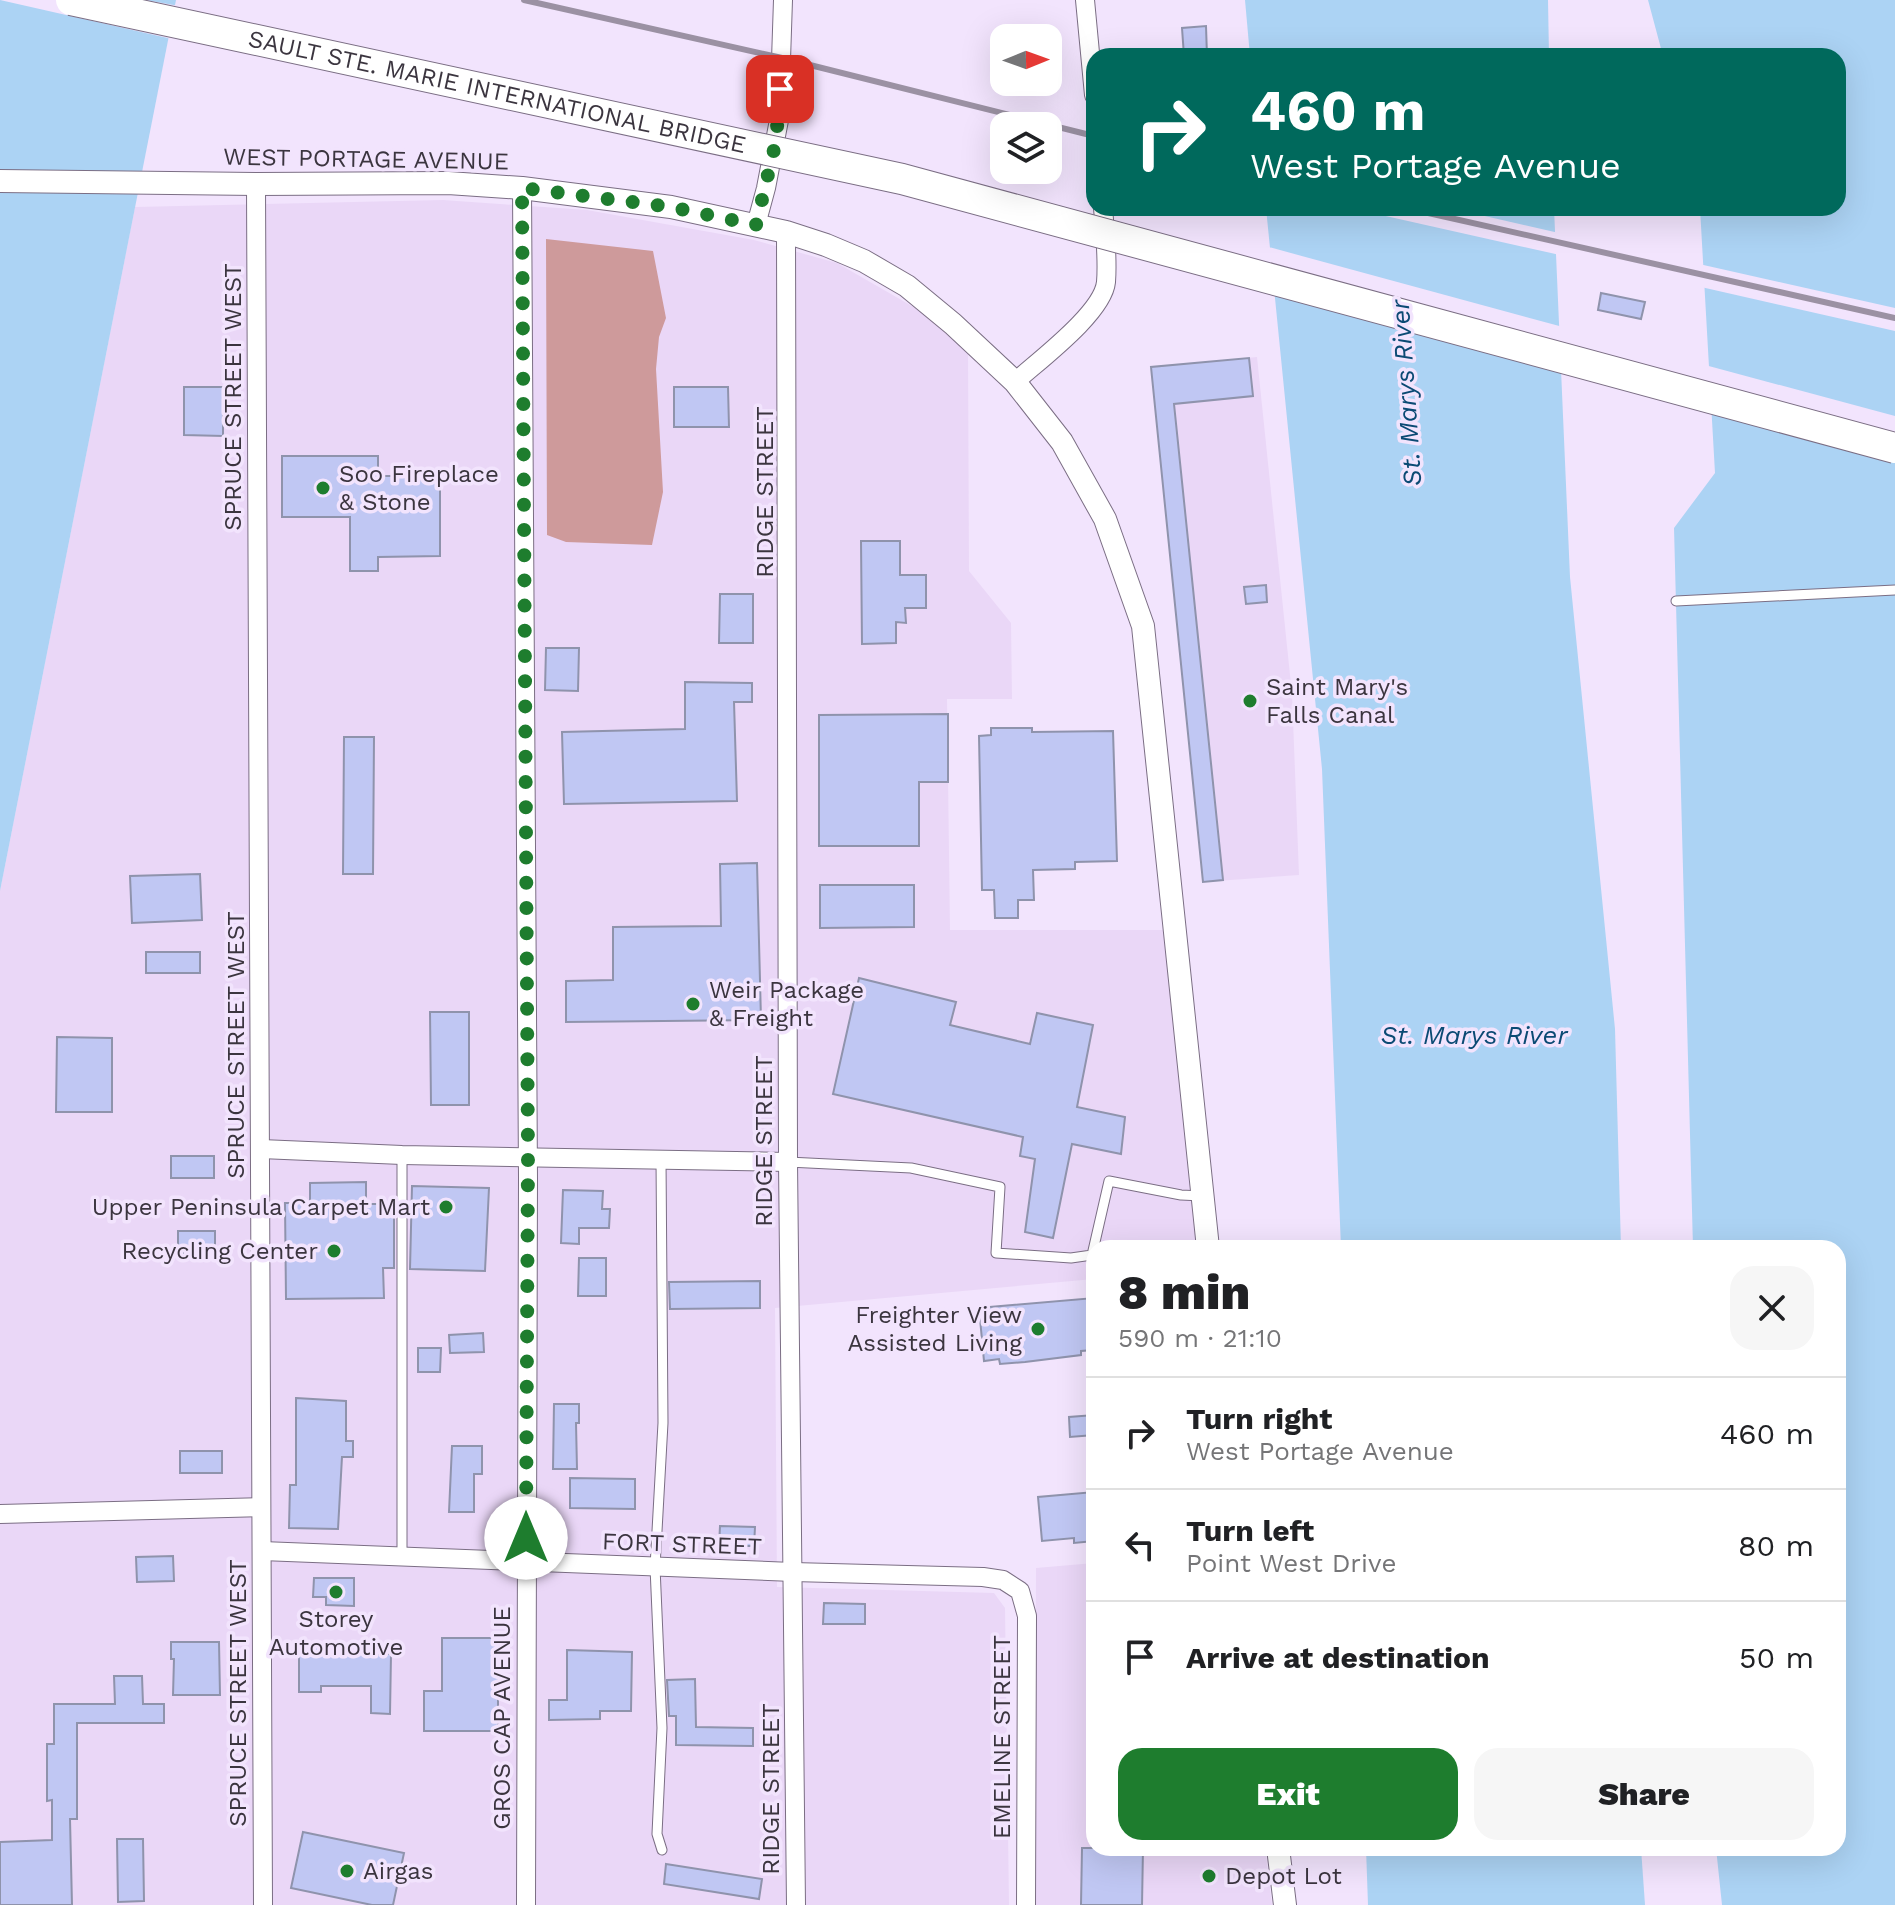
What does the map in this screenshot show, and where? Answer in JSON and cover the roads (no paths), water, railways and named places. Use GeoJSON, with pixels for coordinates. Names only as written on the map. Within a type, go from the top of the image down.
{"type":"FeatureCollection","features":[{"type":"Feature","properties":{"kind":"highway","name":"SAULT STE. MARIE INTERNATIONAL BRIDGE"},"geometry":{"type":"LineString","coordinates":[[71,0],[902,179],[1895,448]]}},
{"type":"Feature","properties":{"kind":"street"},"geometry":{"type":"LineString","coordinates":[[756,225],[779,120],[783,0]]}},
{"type":"Feature","properties":{"kind":"street"},"geometry":{"type":"LineString","coordinates":[[1085,0],[1090,48]]}},
{"type":"Feature","properties":{"kind":"street","name":"WEST PORTAGE AVENUE"},"geometry":{"type":"LineString","coordinates":[[0,181],[448,183],[522,188],[671,207],[786,232],[864,261],[907,286],[953,324],[1015,382],[1062,442],[1105,519],[1143,626],[1207,1240]]}},
{"type":"Feature","properties":{"kind":"street","name":"SPRUCE STREET WEST"},"geometry":{"type":"LineString","coordinates":[[256,184],[263,1905]]}},
{"type":"Feature","properties":{"kind":"street","name":"GROS CAP AVENUE"},"geometry":{"type":"LineString","coordinates":[[522,188],[528,1156],[526,1905]]}},
{"type":"Feature","properties":{"kind":"street"},"geometry":{"type":"LineString","coordinates":[[1015,382],[1073,332],[1100,298],[1106,285],[1103,216]]}},
{"type":"Feature","properties":{"kind":"street","name":"RIDGE STREET"},"geometry":{"type":"LineString","coordinates":[[786,232],[788,1162],[796,1905]]}},
{"type":"Feature","properties":{"kind":"street"},"geometry":{"type":"LineString","coordinates":[[261,1149],[402,1155],[788,1162]]}},
{"type":"Feature","properties":{"kind":"street"},"geometry":{"type":"LineString","coordinates":[[0,1514],[261,1507]]}},
{"type":"Feature","properties":{"kind":"street","name":"FORT STREET"},"geometry":{"type":"LineString","coordinates":[[262,1551],[1003,1580]]}},
{"type":"Feature","properties":{"kind":"street","name":"EMELINE STREET"},"geometry":{"type":"LineString","coordinates":[[1003,1580],[1020,1591],[1027,1616],[1026,1905]]}},
{"type":"Feature","properties":{"kind":"street"},"geometry":{"type":"LineString","coordinates":[[1279,1856],[1285,1905]]}},
{"type":"Feature","properties":{"kind":"lane"},"geometry":{"type":"LineString","coordinates":[[1676,601],[1895,590]]}},
{"type":"Feature","properties":{"kind":"lane"},"geometry":{"type":"LineString","coordinates":[[402,1155],[402,1556]]}},
{"type":"Feature","properties":{"kind":"lane"},"geometry":{"type":"LineString","coordinates":[[661,1159],[663,1423],[655,1567],[662,1728],[657,1834],[662,1850]]}},
{"type":"Feature","properties":{"kind":"lane"},"geometry":{"type":"LineString","coordinates":[[788,1162],[911,1168],[1000,1187],[996,1253],[1071,1258],[1086,1256]]}},
{"type":"Feature","properties":{"kind":"lane"},"geometry":{"type":"LineString","coordinates":[[1095,1240],[1109,1181],[1202,1196]]}},
{"type":"Feature","properties":{"kind":"water"},"geometry":{"type":"Polygon","coordinates":[[[0,0],[176,0],[0,891],[0,0]]]}},
{"type":"Feature","properties":{"kind":"water"},"geometry":{"type":"Polygon","coordinates":[[[1245,0],[1548,0],[1549,48],[1249,48],[1245,0]]]}},
{"type":"Feature","properties":{"kind":"water"},"geometry":{"type":"Polygon","coordinates":[[[1648,0],[1895,0],[1895,1905],[1722,1905],[1717,1856],[1846,1856],[1846,1240],[1693,1240],[1674,528],[1715,473],[1700,216],[1846,216],[1846,48],[1661,48],[1648,0]]]}},
{"type":"Feature","properties":{"kind":"water","name":"St. Marys River"},"geometry":{"type":"Polygon","coordinates":[[[1267,216],[1554,216],[1570,577],[1615,1029],[1621,1240],[1341,1240],[1322,769],[1267,216]]]}},
{"type":"Feature","properties":{"kind":"water"},"geometry":{"type":"Polygon","coordinates":[[[1366,1856],[1642,1856],[1645,1905],[1368,1905],[1366,1856]]]}},
{"type":"Feature","properties":{"kind":"railway"},"geometry":{"type":"LineString","coordinates":[[524,0],[782,58],[1086,134]]}},
{"type":"Feature","properties":{"kind":"railway"},"geometry":{"type":"LineString","coordinates":[[1442,216],[1895,318]]}},
{"type":"Feature","properties":{"kind":"place","name":"Soo Fireplace & Stone"},"geometry":{"type":"Point","coordinates":[323,488]}},
{"type":"Feature","properties":{"kind":"place","name":"Saint Mary's Falls Canal"},"geometry":{"type":"Point","coordinates":[1250,701]}},
{"type":"Feature","properties":{"kind":"place","name":"Weir Package & Freight"},"geometry":{"type":"Point","coordinates":[693,1004]}},
{"type":"Feature","properties":{"kind":"place","name":"Upper Peninsula Carpet Mart"},"geometry":{"type":"Point","coordinates":[446,1207]}},
{"type":"Feature","properties":{"kind":"place","name":"Recycling Center"},"geometry":{"type":"Point","coordinates":[334,1251]}},
{"type":"Feature","properties":{"kind":"place","name":"Freighter View Assisted Living"},"geometry":{"type":"Point","coordinates":[1038,1329]}},
{"type":"Feature","properties":{"kind":"place","name":"Storey Automotive"},"geometry":{"type":"Point","coordinates":[336,1592]}},
{"type":"Feature","properties":{"kind":"place","name":"Airgas"},"geometry":{"type":"Point","coordinates":[347,1871]}},
{"type":"Feature","properties":{"kind":"place","name":"Depot Lot"},"geometry":{"type":"Point","coordinates":[1209,1876]}}]}
